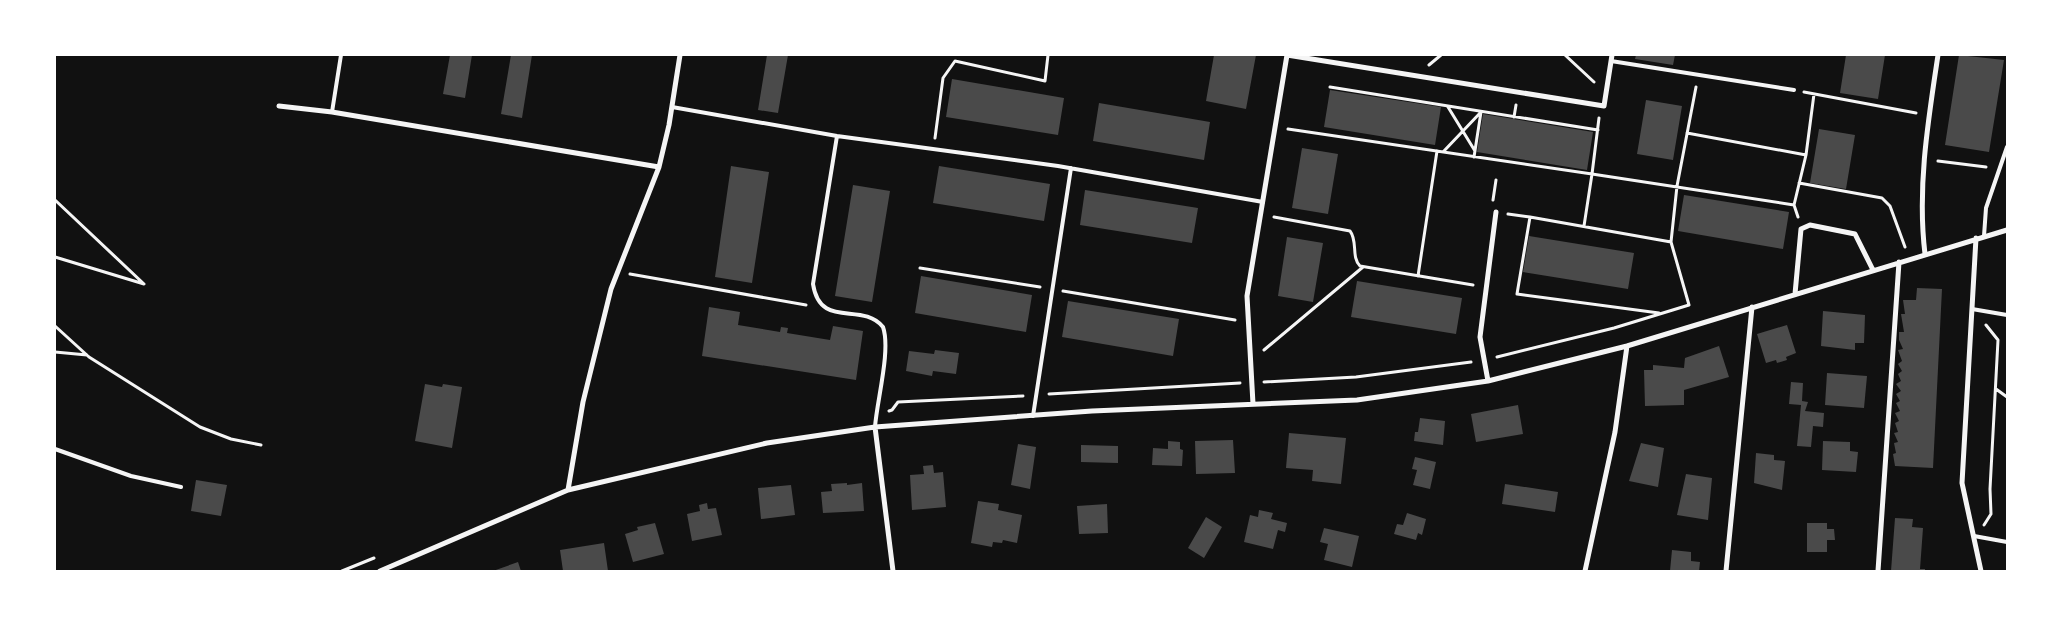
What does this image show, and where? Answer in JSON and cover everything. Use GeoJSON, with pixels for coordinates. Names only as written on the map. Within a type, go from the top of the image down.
{"type":"FeatureCollection","features":[{"type":"Feature","properties":{"kind":"street"},"geometry":{"type":"LineString","coordinates":[[568,490],[583,402],[617,272],[658,167],[672,107],[680,55]]}},
{"type":"Feature","properties":{"kind":"street"},"geometry":{"type":"LineString","coordinates":[[1925,254],[1921,218],[1928,116],[1938,55]]}},
{"type":"Feature","properties":{"kind":"street"},"geometry":{"type":"LineString","coordinates":[[1253,404],[1247,296],[1287,56],[1601,106],[1604,106],[1612,58]]}},
{"type":"Feature","properties":{"kind":"street"},"geometry":{"type":"LineString","coordinates":[[279,106],[332,112],[658,167]]}},
{"type":"Feature","properties":{"kind":"street"},"geometry":{"type":"LineString","coordinates":[[1488,381],[1480,337],[1496,212]]}},
{"type":"Feature","properties":{"kind":"street"},"geometry":{"type":"LineString","coordinates":[[1795,294],[1801,229],[1810,225],[1855,234],[1873,270]]}},
{"type":"Feature","properties":{"kind":"street"},"geometry":{"type":"LineString","coordinates":[[380,571],[390,569],[568,490],[767,443],[876,427],[1033,416],[1357,400],[1488,381],[1627,346],[2007,230]]}},
{"type":"Feature","properties":{"kind":"street"},"geometry":{"type":"LineString","coordinates":[[1976,238],[1962,483],[1981,571]]}},
{"type":"Feature","properties":{"kind":"street"},"geometry":{"type":"LineString","coordinates":[[1878,571],[1899,262]]}},
{"type":"Feature","properties":{"kind":"street"},"geometry":{"type":"LineString","coordinates":[[1726,571],[1752,307]]}},
{"type":"Feature","properties":{"kind":"street"},"geometry":{"type":"LineString","coordinates":[[1585,571],[1615,432],[1627,346]]}},
{"type":"Feature","properties":{"kind":"street"},"geometry":{"type":"LineString","coordinates":[[876,427],[893,571]]}},
{"type":"Feature","properties":{"kind":"lane"},"geometry":{"type":"LineString","coordinates":[[332,112],[341,55]]}},
{"type":"Feature","properties":{"kind":"lane"},"geometry":{"type":"LineString","coordinates":[[1612,58],[1794,90]]}},
{"type":"Feature","properties":{"kind":"lane"},"geometry":{"type":"LineString","coordinates":[[672,107],[837,136],[1071,168],[1263,202]]}},
{"type":"Feature","properties":{"kind":"lane"},"geometry":{"type":"LineString","coordinates":[[837,136],[813,284],[815,297],[827,309],[872,317],[883,327],[886,345],[876,404],[876,427]]}},
{"type":"Feature","properties":{"kind":"lane"},"geometry":{"type":"LineString","coordinates":[[1984,236],[1986,208],[2007,147]]}},
{"type":"Feature","properties":{"kind":"lane"},"geometry":{"type":"LineString","coordinates":[[1033,416],[1071,168]]}},
{"type":"Feature","properties":{"kind":"lane"},"geometry":{"type":"LineString","coordinates":[[1972,309],[2007,315]]}},
{"type":"Feature","properties":{"kind":"lane"},"geometry":{"type":"LineString","coordinates":[[55,449],[131,476],[181,487]]}},
{"type":"Feature","properties":{"kind":"lane"},"geometry":{"type":"LineString","coordinates":[[1974,536],[2007,542]]}},
{"type":"Feature","properties":{"kind":"path"},"geometry":{"type":"LineString","coordinates":[[933,149],[943,78],[955,61],[1045,81],[1048,55]]}},
{"type":"Feature","properties":{"kind":"path"},"geometry":{"type":"LineString","coordinates":[[1565,55],[1606,93]]}},
{"type":"Feature","properties":{"kind":"path"},"geometry":{"type":"LineString","coordinates":[[1330,87],[1481,112],[1487,111],[1514,117],[1565,123],[1598,130]]}},
{"type":"Feature","properties":{"kind":"path"},"geometry":{"type":"LineString","coordinates":[[1794,90],[1928,116]]}},
{"type":"Feature","properties":{"kind":"path"},"geometry":{"type":"LineString","coordinates":[[1801,229],[1794,205],[1806,155],[1814,94]]}},
{"type":"Feature","properties":{"kind":"path"},"geometry":{"type":"LineString","coordinates":[[1530,217],[1517,294],[1662,314],[1689,305],[1670,242],[1677,186],[1693,100]]}},
{"type":"Feature","properties":{"kind":"path"},"geometry":{"type":"LineString","coordinates":[[1514,117],[1516,102]]}},
{"type":"Feature","properties":{"kind":"path"},"geometry":{"type":"LineString","coordinates":[[1448,106],[1475,150]]}},
{"type":"Feature","properties":{"kind":"path"},"geometry":{"type":"LineString","coordinates":[[1443,152],[1481,112]]}},
{"type":"Feature","properties":{"kind":"path"},"geometry":{"type":"LineString","coordinates":[[1474,157],[1481,112]]}},
{"type":"Feature","properties":{"kind":"path"},"geometry":{"type":"LineString","coordinates":[[1584,226],[1600,116]]}},
{"type":"Feature","properties":{"kind":"path"},"geometry":{"type":"LineString","coordinates":[[1275,127],[1794,205]]}},
{"type":"Feature","properties":{"kind":"path"},"geometry":{"type":"LineString","coordinates":[[1687,133],[1806,155]]}},
{"type":"Feature","properties":{"kind":"path"},"geometry":{"type":"LineString","coordinates":[[1418,276],[1437,151]]}},
{"type":"Feature","properties":{"kind":"path"},"geometry":{"type":"LineString","coordinates":[[1925,160],[2000,169]]}},
{"type":"Feature","properties":{"kind":"path"},"geometry":{"type":"LineString","coordinates":[[1799,183],[1882,198],[1890,206],[1909,259]]}},
{"type":"Feature","properties":{"kind":"path"},"geometry":{"type":"LineString","coordinates":[[55,200],[144,284],[55,256]]}},
{"type":"Feature","properties":{"kind":"path"},"geometry":{"type":"LineString","coordinates":[[1496,212],[1670,242]]}},
{"type":"Feature","properties":{"kind":"path"},"geometry":{"type":"LineString","coordinates":[[1261,214],[1350,230],[1355,240],[1357,264],[1364,267],[1486,288]]}},
{"type":"Feature","properties":{"kind":"path"},"geometry":{"type":"LineString","coordinates":[[1250,361],[1364,267]]}},
{"type":"Feature","properties":{"kind":"path"},"geometry":{"type":"LineString","coordinates":[[920,268],[1248,322]]}},
{"type":"Feature","properties":{"kind":"path"},"geometry":{"type":"LineString","coordinates":[[617,272],[827,309]]}},
{"type":"Feature","properties":{"kind":"path"},"geometry":{"type":"LineString","coordinates":[[1972,309],[1998,340],[1990,489],[1991,514],[1974,536]]}},
{"type":"Feature","properties":{"kind":"path"},"geometry":{"type":"LineString","coordinates":[[55,326],[87,355],[200,427],[231,439],[261,445]]}},
{"type":"Feature","properties":{"kind":"path"},"geometry":{"type":"LineString","coordinates":[[55,352],[87,355]]}},
{"type":"Feature","properties":{"kind":"path"},"geometry":{"type":"LineString","coordinates":[[1996,388],[2007,397]]}},
{"type":"Feature","properties":{"kind":"building"},"geometry":{"type":"Polygon","coordinates":[[[450,55],[472,55],[465,98],[443,94],[450,55]]]}},
{"type":"Feature","properties":{"kind":"building"},"geometry":{"type":"Polygon","coordinates":[[[511,55],[532,55],[522,118],[501,114],[511,55]]]}},
{"type":"Feature","properties":{"kind":"building"},"geometry":{"type":"Polygon","coordinates":[[[767,55],[788,55],[778,113],[758,110],[767,55]]]}},
{"type":"Feature","properties":{"kind":"building"},"geometry":{"type":"Polygon","coordinates":[[[1214,55],[1256,55],[1246,109],[1206,101],[1214,55]]]}},
{"type":"Feature","properties":{"kind":"building"},"geometry":{"type":"Polygon","coordinates":[[[1636,55],[1675,55],[1673,65],[1635,59],[1636,55]]]}},
{"type":"Feature","properties":{"kind":"building"},"geometry":{"type":"Polygon","coordinates":[[[1846,55],[1885,55],[1878,99],[1840,93],[1846,55]]]}},
{"type":"Feature","properties":{"kind":"building"},"geometry":{"type":"Polygon","coordinates":[[[1959,55],[2004,60],[1989,152],[1945,145],[1959,55]]]}},
{"type":"Feature","properties":{"kind":"building"},"geometry":{"type":"Polygon","coordinates":[[[952,79],[1064,98],[1058,135],[946,117],[952,79]]]}},
{"type":"Feature","properties":{"kind":"building"},"geometry":{"type":"Polygon","coordinates":[[[1330,90],[1441,107],[1435,145],[1324,127],[1330,90]]]}},
{"type":"Feature","properties":{"kind":"building"},"geometry":{"type":"Polygon","coordinates":[[[1646,100],[1682,106],[1673,160],[1637,154],[1646,100]]]}},
{"type":"Feature","properties":{"kind":"building"},"geometry":{"type":"Polygon","coordinates":[[[1099,103],[1210,122],[1204,160],[1093,141],[1099,103]]]}},
{"type":"Feature","properties":{"kind":"building"},"geometry":{"type":"Polygon","coordinates":[[[1483,114],[1593,132],[1587,170],[1477,152],[1483,114]]]}},
{"type":"Feature","properties":{"kind":"building"},"geometry":{"type":"Polygon","coordinates":[[[1819,129],[1855,135],[1846,189],[1810,183],[1819,129]]]}},
{"type":"Feature","properties":{"kind":"building"},"geometry":{"type":"Polygon","coordinates":[[[1302,148],[1338,154],[1328,214],[1292,208],[1302,148]]]}},
{"type":"Feature","properties":{"kind":"building"},"geometry":{"type":"Polygon","coordinates":[[[731,166],[769,172],[752,283],[715,277],[731,166]]]}},
{"type":"Feature","properties":{"kind":"building"},"geometry":{"type":"Polygon","coordinates":[[[939,166],[1050,184],[1044,221],[933,203],[939,166]]]}},
{"type":"Feature","properties":{"kind":"building"},"geometry":{"type":"Polygon","coordinates":[[[853,185],[890,191],[872,302],[835,296],[853,185]]]}},
{"type":"Feature","properties":{"kind":"building"},"geometry":{"type":"Polygon","coordinates":[[[1085,190],[1198,208],[1192,243],[1080,225],[1085,190]]]}},
{"type":"Feature","properties":{"kind":"building"},"geometry":{"type":"Polygon","coordinates":[[[1684,195],[1789,212],[1783,249],[1678,231],[1684,195]]]}},
{"type":"Feature","properties":{"kind":"building"},"geometry":{"type":"Polygon","coordinates":[[[1529,236],[1634,253],[1628,289],[1523,272],[1529,236]]]}},
{"type":"Feature","properties":{"kind":"building"},"geometry":{"type":"Polygon","coordinates":[[[1287,237],[1323,243],[1313,302],[1278,296],[1287,237]]]}},
{"type":"Feature","properties":{"kind":"building"},"geometry":{"type":"Polygon","coordinates":[[[921,276],[1032,295],[1026,332],[915,313],[921,276]]]}},
{"type":"Feature","properties":{"kind":"building"},"geometry":{"type":"Polygon","coordinates":[[[1357,281],[1462,298],[1456,334],[1351,317],[1357,281]]]}},
{"type":"Feature","properties":{"kind":"building"},"geometry":{"type":"Polygon","coordinates":[[[1917,288],[1942,289],[1933,468],[1895,466],[1893,454],[1896,453],[1894,443],[1898,442],[1894,433],[1898,432],[1895,423],[1899,421],[1895,413],[1900,411],[1896,403],[1900,401],[1896,394],[1901,391],[1896,384],[1901,381],[1898,374],[1902,371],[1898,364],[1902,361],[1898,350],[1903,349],[1899,340],[1899,332],[1904,332],[1901,314],[1905,314],[1903,300],[1916,300],[1917,288]]]}},
{"type":"Feature","properties":{"kind":"building"},"geometry":{"type":"Polygon","coordinates":[[[1068,301],[1179,319],[1173,356],[1062,337],[1068,301]]]}},
{"type":"Feature","properties":{"kind":"building"},"geometry":{"type":"Polygon","coordinates":[[[709,307],[740,312],[738,325],[780,332],[781,327],[788,328],[787,333],[830,340],[833,326],[863,331],[856,380],[702,356],[709,307]]]}},
{"type":"Feature","properties":{"kind":"building"},"geometry":{"type":"Polygon","coordinates":[[[1823,311],[1865,315],[1864,343],[1855,343],[1855,350],[1821,346],[1823,311]]]}},
{"type":"Feature","properties":{"kind":"building"},"geometry":{"type":"Polygon","coordinates":[[[1787,325],[1796,353],[1786,357],[1787,360],[1777,363],[1776,360],[1766,363],[1757,334],[1787,325]]]}},
{"type":"Feature","properties":{"kind":"building"},"geometry":{"type":"Polygon","coordinates":[[[1719,346],[1729,377],[1684,390],[1684,405],[1645,406],[1644,370],[1653,370],[1653,365],[1684,368],[1685,358],[1719,346]]]}},
{"type":"Feature","properties":{"kind":"building"},"geometry":{"type":"Polygon","coordinates":[[[935,350],[959,353],[956,374],[933,371],[932,376],[906,371],[909,351],[934,354],[935,350]]]}},
{"type":"Feature","properties":{"kind":"building"},"geometry":{"type":"Polygon","coordinates":[[[1827,373],[1867,376],[1864,408],[1825,405],[1827,373]]]}},
{"type":"Feature","properties":{"kind":"building"},"geometry":{"type":"Polygon","coordinates":[[[1791,382],[1803,383],[1802,401],[1808,402],[1805,411],[1824,413],[1823,427],[1813,426],[1811,447],[1797,446],[1801,405],[1789,404],[1791,382]]]}},
{"type":"Feature","properties":{"kind":"building"},"geometry":{"type":"Polygon","coordinates":[[[425,384],[442,387],[443,384],[462,387],[452,448],[415,441],[425,384]]]}},
{"type":"Feature","properties":{"kind":"building"},"geometry":{"type":"Polygon","coordinates":[[[1518,405],[1523,434],[1476,442],[1471,414],[1518,405]]]}},
{"type":"Feature","properties":{"kind":"building"},"geometry":{"type":"Polygon","coordinates":[[[1420,418],[1445,421],[1443,445],[1414,441],[1415,432],[1418,432],[1420,418]]]}},
{"type":"Feature","properties":{"kind":"building"},"geometry":{"type":"Polygon","coordinates":[[[1289,433],[1346,438],[1341,484],[1312,481],[1313,470],[1286,468],[1289,433]]]}},
{"type":"Feature","properties":{"kind":"building"},"geometry":{"type":"Polygon","coordinates":[[[1233,440],[1235,473],[1196,474],[1195,441],[1233,440]]]}},
{"type":"Feature","properties":{"kind":"building"},"geometry":{"type":"Polygon","coordinates":[[[1168,441],[1180,442],[1180,449],[1183,450],[1182,466],[1152,465],[1153,448],[1168,449],[1168,441]]]}},
{"type":"Feature","properties":{"kind":"building"},"geometry":{"type":"Polygon","coordinates":[[[1823,441],[1850,442],[1850,451],[1858,452],[1856,472],[1822,470],[1823,441]]]}},
{"type":"Feature","properties":{"kind":"building"},"geometry":{"type":"Polygon","coordinates":[[[1641,443],[1664,448],[1658,487],[1629,481],[1641,443]]]}},
{"type":"Feature","properties":{"kind":"building"},"geometry":{"type":"Polygon","coordinates":[[[1018,444],[1036,447],[1030,489],[1011,485],[1018,444]]]}},
{"type":"Feature","properties":{"kind":"building"},"geometry":{"type":"Polygon","coordinates":[[[1081,445],[1118,446],[1118,463],[1081,462],[1081,445]]]}},
{"type":"Feature","properties":{"kind":"building"},"geometry":{"type":"Polygon","coordinates":[[[1756,453],[1774,455],[1774,460],[1785,461],[1782,490],[1754,483],[1756,453]]]}},
{"type":"Feature","properties":{"kind":"building"},"geometry":{"type":"Polygon","coordinates":[[[1415,457],[1436,462],[1430,489],[1413,485],[1417,470],[1412,469],[1415,457]]]}},
{"type":"Feature","properties":{"kind":"building"},"geometry":{"type":"Polygon","coordinates":[[[933,465],[934,473],[943,472],[946,507],[912,510],[910,475],[924,474],[923,466],[933,465]]]}},
{"type":"Feature","properties":{"kind":"building"},"geometry":{"type":"Polygon","coordinates":[[[1686,474],[1712,478],[1708,520],[1677,515],[1686,474]]]}},
{"type":"Feature","properties":{"kind":"building"},"geometry":{"type":"Polygon","coordinates":[[[196,480],[227,485],[221,516],[191,511],[196,480]]]}},
{"type":"Feature","properties":{"kind":"building"},"geometry":{"type":"Polygon","coordinates":[[[847,483],[847,485],[862,483],[864,511],[823,513],[821,492],[832,491],[831,484],[847,483]]]}},
{"type":"Feature","properties":{"kind":"building"},"geometry":{"type":"Polygon","coordinates":[[[1505,484],[1558,492],[1555,512],[1502,504],[1505,484]]]}},
{"type":"Feature","properties":{"kind":"building"},"geometry":{"type":"Polygon","coordinates":[[[791,485],[795,515],[761,519],[758,488],[791,485]]]}},
{"type":"Feature","properties":{"kind":"building"},"geometry":{"type":"Polygon","coordinates":[[[978,501],[999,504],[998,510],[1022,515],[1017,543],[1003,540],[1002,543],[993,542],[992,547],[971,543],[978,501]]]}},
{"type":"Feature","properties":{"kind":"building"},"geometry":{"type":"Polygon","coordinates":[[[707,503],[708,509],[716,508],[722,535],[692,541],[687,514],[700,511],[699,505],[707,503]]]}},
{"type":"Feature","properties":{"kind":"building"},"geometry":{"type":"Polygon","coordinates":[[[1107,504],[1108,533],[1079,534],[1077,506],[1107,504]]]}},
{"type":"Feature","properties":{"kind":"building"},"geometry":{"type":"Polygon","coordinates":[[[1259,510],[1273,513],[1271,519],[1287,523],[1285,532],[1278,530],[1273,549],[1244,542],[1250,515],[1258,517],[1259,510]]]}},
{"type":"Feature","properties":{"kind":"building"},"geometry":{"type":"Polygon","coordinates":[[[1407,513],[1426,519],[1422,535],[1418,533],[1416,540],[1394,534],[1397,524],[1403,525],[1407,513]]]}},
{"type":"Feature","properties":{"kind":"building"},"geometry":{"type":"Polygon","coordinates":[[[1206,517],[1222,527],[1204,558],[1188,548],[1206,517]]]}},
{"type":"Feature","properties":{"kind":"building"},"geometry":{"type":"Polygon","coordinates":[[[1895,518],[1913,519],[1912,527],[1923,528],[1920,569],[1925,569],[1925,571],[1891,571],[1895,518]]]}},
{"type":"Feature","properties":{"kind":"building"},"geometry":{"type":"Polygon","coordinates":[[[655,523],[664,554],[633,562],[625,534],[638,530],[637,527],[655,523]]]}},
{"type":"Feature","properties":{"kind":"building"},"geometry":{"type":"Polygon","coordinates":[[[1807,523],[1827,523],[1827,529],[1834,529],[1835,540],[1827,540],[1827,552],[1807,552],[1807,523]]]}},
{"type":"Feature","properties":{"kind":"building"},"geometry":{"type":"Polygon","coordinates":[[[1324,528],[1359,536],[1352,567],[1324,560],[1328,544],[1320,542],[1324,528]]]}},
{"type":"Feature","properties":{"kind":"building"},"geometry":{"type":"Polygon","coordinates":[[[604,543],[608,571],[563,571],[560,550],[604,543]]]}},
{"type":"Feature","properties":{"kind":"building"},"geometry":{"type":"Polygon","coordinates":[[[1672,550],[1691,552],[1691,561],[1700,562],[1699,571],[1670,571],[1672,550]]]}},
{"type":"Feature","properties":{"kind":"building"},"geometry":{"type":"Polygon","coordinates":[[[518,562],[521,571],[493,571],[518,562]]]}}]}
